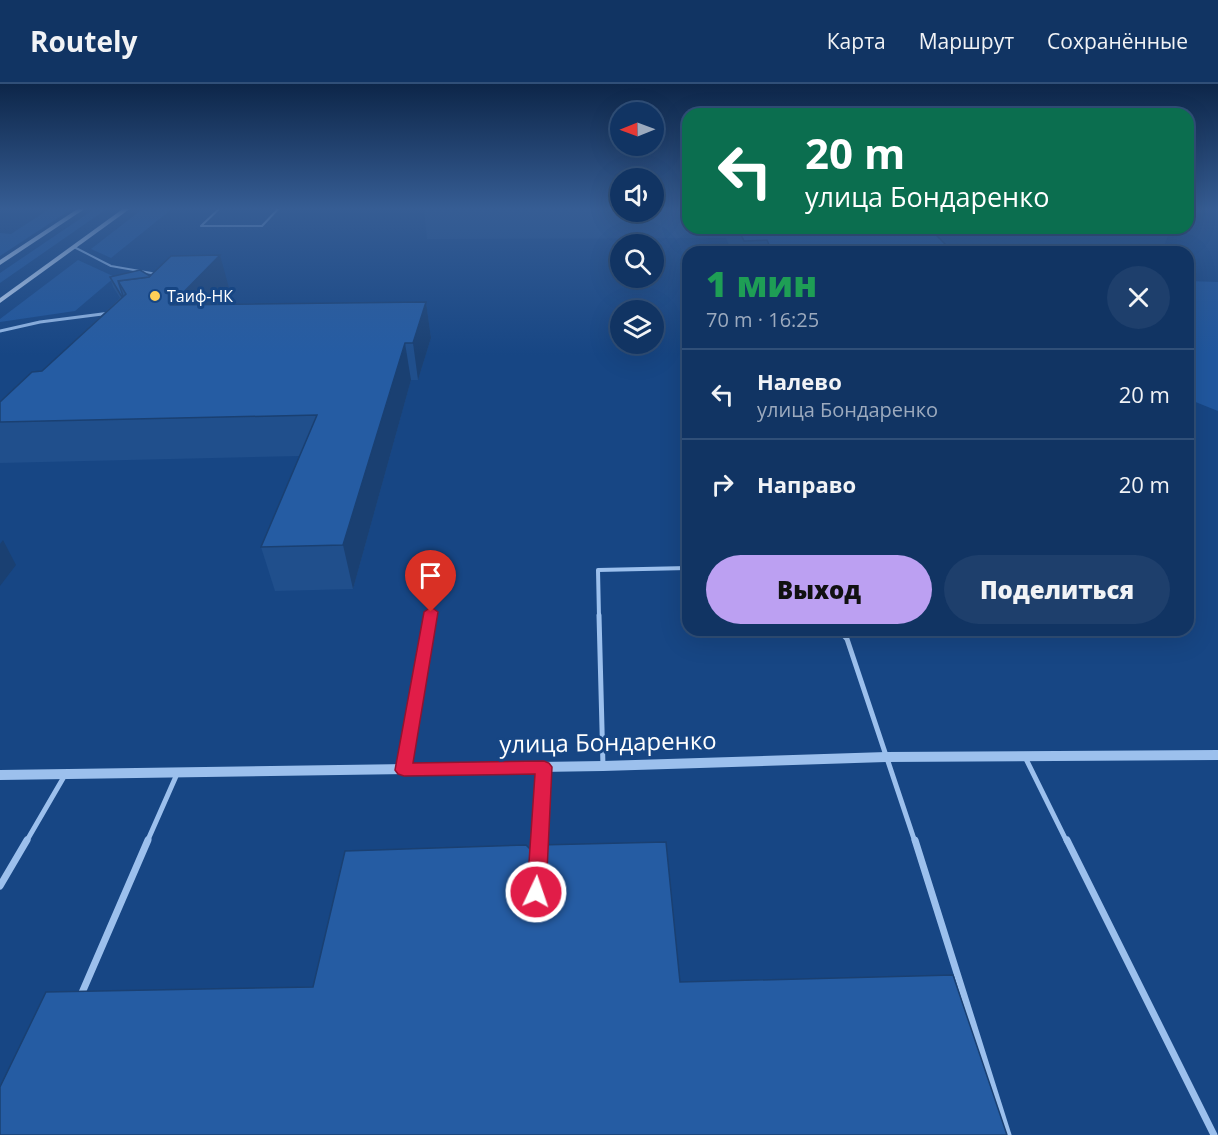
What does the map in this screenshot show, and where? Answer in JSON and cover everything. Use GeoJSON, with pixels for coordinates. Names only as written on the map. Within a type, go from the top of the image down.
{"type":"FeatureCollection","features":[{"type":"Feature","properties":{"kind":"main road"},"geometry":{"type":"LineString","coordinates":[[0,301],[60,257]]}},
{"type":"Feature","properties":{"kind":"street","name":"улица Бондаренко"},"geometry":{"type":"LineString","coordinates":[[0,775],[603,766],[886,757],[1218,755]]}},
{"type":"Feature","properties":{"kind":"lane"},"geometry":{"type":"LineString","coordinates":[[94,257],[111,266],[164,276]]}},
{"type":"Feature","properties":{"kind":"lane"},"geometry":{"type":"LineString","coordinates":[[0,331],[40,322],[116,313]]}},
{"type":"Feature","properties":{"kind":"lane"},"geometry":{"type":"LineString","coordinates":[[603,766],[598,570],[682,568]]}},
{"type":"Feature","properties":{"kind":"lane"},"geometry":{"type":"LineString","coordinates":[[404,770],[431,612]]}},
{"type":"Feature","properties":{"kind":"lane"},"geometry":{"type":"LineString","coordinates":[[844,636],[921,858],[1008,1135]]}},
{"type":"Feature","properties":{"kind":"lane"},"geometry":{"type":"LineString","coordinates":[[1025,757],[1214,1135]]}},
{"type":"Feature","properties":{"kind":"lane"},"geometry":{"type":"LineString","coordinates":[[538,856],[544,767]]}},
{"type":"Feature","properties":{"kind":"lane"},"geometry":{"type":"LineString","coordinates":[[76,1005],[177,772]]}},
{"type":"Feature","properties":{"kind":"lane"},"geometry":{"type":"LineString","coordinates":[[0,886],[65,774]]}},
{"type":"Feature","properties":{"kind":"shaded area"},"geometry":{"type":"Polygon","coordinates":[[[24,257],[37,257],[0,283],[0,273],[24,257]]]}},
{"type":"Feature","properties":{"kind":"shaded area"},"geometry":{"type":"Polygon","coordinates":[[[78,260],[115,277],[75,311],[0,322],[0,319],[78,260]]]}},
{"type":"Feature","properties":{"kind":"shaded area"},"geometry":{"type":"Polygon","coordinates":[[[1194,281],[1218,282],[1218,411],[1194,401],[1194,281]]]}},
{"type":"Feature","properties":{"kind":"building"},"geometry":{"type":"Polygon","coordinates":[[[170,257],[218,257],[171,305],[426,302],[413,343],[405,343],[343,545],[261,547],[317,415],[0,422],[0,402],[32,372],[42,371],[126,294],[118,281],[149,277],[170,257]]]}},
{"type":"Feature","properties":{"kind":"building"},"geometry":{"type":"Polygon","coordinates":[[[140,270],[150,276],[118,281],[122,297],[110,277],[140,270]]]}},
{"type":"Feature","properties":{"kind":"building"},"geometry":{"type":"Polygon","coordinates":[[[666,842],[680,982],[953,975],[1007,1135],[0,1135],[0,1087],[46,992],[313,987],[345,851],[526,845],[532,851],[538,845],[666,842]]]}},
{"type":"Feature","properties":{"kind":"place","name":"Таиф-НК"},"geometry":{"type":"Point","coordinates":[155,296]}},
{"type":"Feature","properties":{"kind":"route"},"geometry":{"type":"LineString","coordinates":[[431,612],[404,770],[544,767],[536,892]]}}]}
